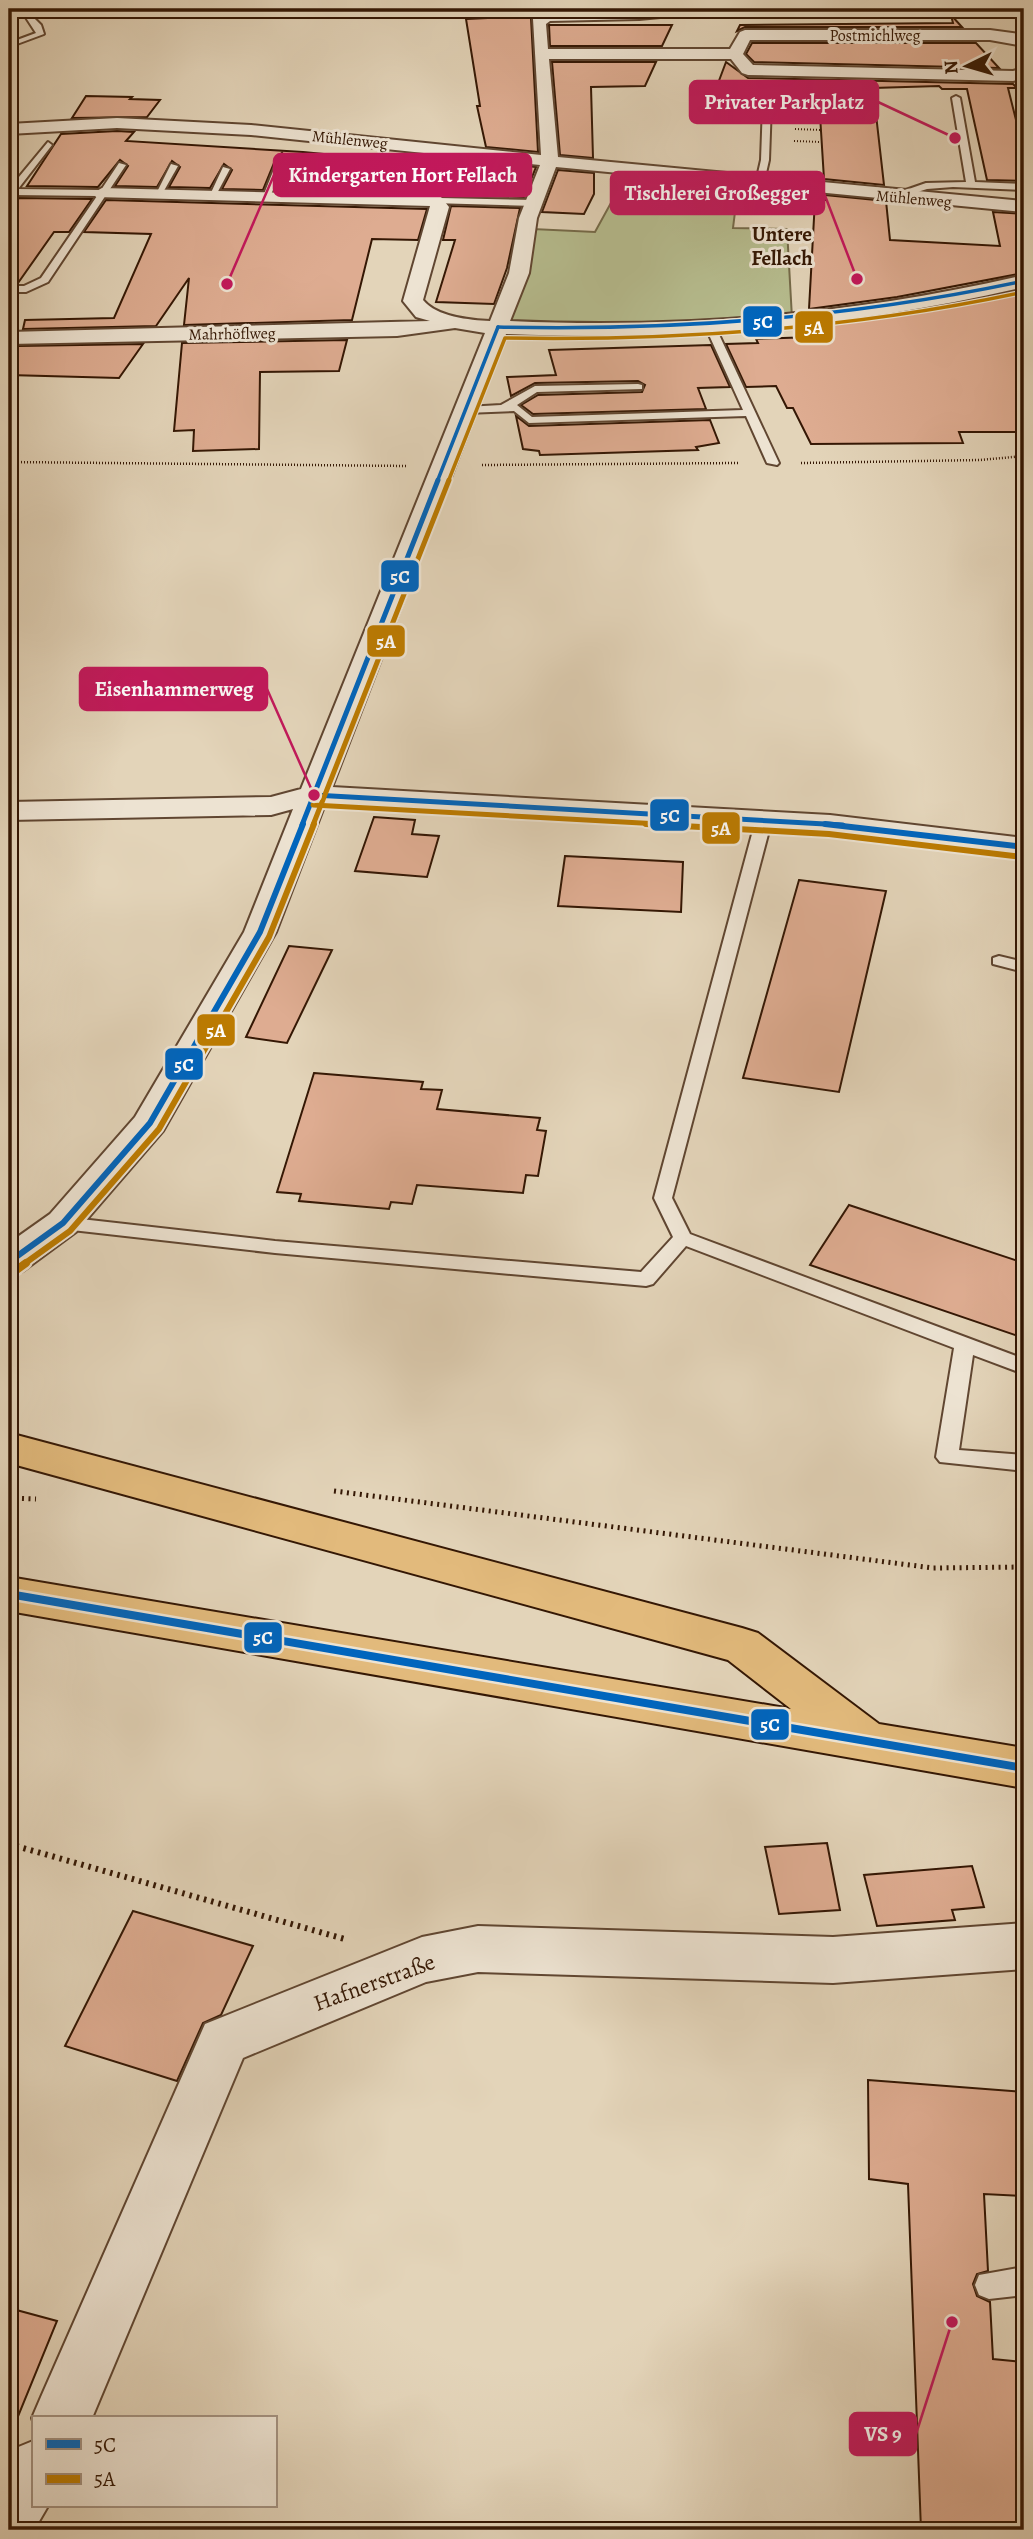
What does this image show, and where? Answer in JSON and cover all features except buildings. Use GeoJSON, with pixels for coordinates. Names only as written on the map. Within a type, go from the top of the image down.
{"type":"FeatureCollection","features":[{"type":"Feature","properties":{"kind":"main road"},"geometry":{"type":"LineString","coordinates":[[9,1448],[742,1646],[870,1743]]}},
{"type":"Feature","properties":{"kind":"main road"},"geometry":{"type":"LineString","coordinates":[[9,1594],[1024,1768]]}},
{"type":"Feature","properties":{"kind":"street"},"geometry":{"type":"LineString","coordinates":[[9,1262],[63,1223],[150,1123],[260,932],[519,273],[534,203],[550,162],[538,22],[547,17],[703,9]]}},
{"type":"Feature","properties":{"kind":"street","name":"Postmichlweg"},"geometry":{"type":"LineString","coordinates":[[1024,41],[1015,37],[990,35],[745,35],[735,54],[748,70],[1013,76],[1024,73]]}},
{"type":"Feature","properties":{"kind":"street"},"geometry":{"type":"LineString","coordinates":[[542,54],[735,54]]}},
{"type":"Feature","properties":{"kind":"street","name":"Mühlenweg"},"geometry":{"type":"LineString","coordinates":[[9,130],[117,123],[200,126],[344,138],[550,162],[1024,207]]}},
{"type":"Feature","properties":{"kind":"street"},"geometry":{"type":"LineString","coordinates":[[102,193],[384,199],[437,193]]}},
{"type":"Feature","properties":{"kind":"street","name":"Mahrhöflweg"},"geometry":{"type":"LineString","coordinates":[[437,193],[440,207],[413,301],[424,313],[454,321],[498,327],[562,330],[710,326],[825,317],[945,300],[1024,281]]}},
{"type":"Feature","properties":{"kind":"street","name":"Mahrhöflweg"},"geometry":{"type":"LineString","coordinates":[[9,338],[406,329],[454,321]]}},
{"type":"Feature","properties":{"kind":"street"},"geometry":{"type":"LineString","coordinates":[[9,811],[271,806],[314,795],[763,823],[830,824],[1024,847]]}},
{"type":"Feature","properties":{"kind":"street","name":"Hafnerstraße"},"geometry":{"type":"LineString","coordinates":[[63,2416],[224,2041],[422,1960],[478,1950],[833,1960],[1024,1946]]}},
{"type":"Feature","properties":{"kind":"street"},"geometry":{"type":"LineString","coordinates":[[9,2514],[32,2474]]}},
{"type":"Feature","properties":{"kind":"lane"},"geometry":{"type":"LineString","coordinates":[[425,11],[528,13],[547,17],[587,9]]}},
{"type":"Feature","properties":{"kind":"lane"},"geometry":{"type":"LineString","coordinates":[[9,45],[40,34],[26,15]]}},
{"type":"Feature","properties":{"kind":"lane"},"geometry":{"type":"LineString","coordinates":[[956,98],[971,185]]}},
{"type":"Feature","properties":{"kind":"lane"},"geometry":{"type":"LineString","coordinates":[[760,182],[765,160],[767,104]]}},
{"type":"Feature","properties":{"kind":"lane"},"geometry":{"type":"LineString","coordinates":[[10,194],[48,145]]}},
{"type":"Feature","properties":{"kind":"lane"},"geometry":{"type":"LineString","coordinates":[[265,197],[282,159]]}},
{"type":"Feature","properties":{"kind":"lane"},"geometry":{"type":"LineString","coordinates":[[9,289],[26,289],[46,280],[122,164]]}},
{"type":"Feature","properties":{"kind":"lane"},"geometry":{"type":"LineString","coordinates":[[158,194],[174,166]]}},
{"type":"Feature","properties":{"kind":"lane"},"geometry":{"type":"LineString","coordinates":[[212,195],[226,169]]}},
{"type":"Feature","properties":{"kind":"lane"},"geometry":{"type":"LineString","coordinates":[[326,198],[335,176]]}},
{"type":"Feature","properties":{"kind":"lane"},"geometry":{"type":"LineString","coordinates":[[384,199],[389,180]]}},
{"type":"Feature","properties":{"kind":"lane"},"geometry":{"type":"LineString","coordinates":[[907,197],[906,193],[926,186],[1024,187]]}},
{"type":"Feature","properties":{"kind":"lane"},"geometry":{"type":"LineString","coordinates":[[10,194],[102,193]]}},
{"type":"Feature","properties":{"kind":"lane"},"geometry":{"type":"LineString","coordinates":[[437,193],[534,203]]}},
{"type":"Feature","properties":{"kind":"lane"},"geometry":{"type":"LineString","coordinates":[[710,326],[773,463]]}},
{"type":"Feature","properties":{"kind":"lane"},"geometry":{"type":"LineString","coordinates":[[503,409],[535,389],[638,387]]}},
{"type":"Feature","properties":{"kind":"lane"},"geometry":{"type":"LineString","coordinates":[[517,408],[529,420],[750,413]]}},
{"type":"Feature","properties":{"kind":"lane"},"geometry":{"type":"LineString","coordinates":[[466,410],[539,408]]}},
{"type":"Feature","properties":{"kind":"lane"},"geometry":{"type":"LineString","coordinates":[[763,823],[663,1198],[683,1238],[1024,1367]]}},
{"type":"Feature","properties":{"kind":"lane"},"geometry":{"type":"LineString","coordinates":[[999,961],[1024,967]]}},
{"type":"Feature","properties":{"kind":"lane"},"geometry":{"type":"LineString","coordinates":[[63,1223],[275,1247],[646,1279],[683,1238]]}},
{"type":"Feature","properties":{"kind":"lane"},"geometry":{"type":"LineString","coordinates":[[965,1345],[947,1457],[1024,1463]]}},
{"type":"Feature","properties":{"kind":"lane"},"geometry":{"type":"LineString","coordinates":[[989,2285],[1024,2281]]}},
{"type":"Feature","properties":{"kind":"path"},"geometry":{"type":"LineString","coordinates":[[9,461],[443,466],[979,460],[1024,456]]}},
{"type":"Feature","properties":{"kind":"path"},"geometry":{"type":"LineString","coordinates":[[321,1489],[652,1534],[933,1568],[1024,1567]]}},
{"type":"Feature","properties":{"kind":"path"},"geometry":{"type":"LineString","coordinates":[[9,1844],[422,1960]]}},
{"type":"Feature","properties":{"kind":"green space"},"geometry":{"type":"Polygon","coordinates":[[[689,9],[1024,9],[1024,11],[646,15],[689,9]]]}},
{"type":"Feature","properties":{"kind":"green space"},"geometry":{"type":"Polygon","coordinates":[[[629,170],[759,182],[737,196],[733,228],[787,229],[792,318],[688,326],[506,325],[528,277],[533,229],[595,232],[629,170]]]}},
{"type":"Feature","properties":{"kind":"transit line","name":"5C"},"geometry":{"type":"LineString","coordinates":[[498,327],[631,328],[762,322],[893,306],[1024,281]]}},
{"type":"Feature","properties":{"kind":"transit line","name":"5A"},"geometry":{"type":"LineString","coordinates":[[15,1271],[70,1231],[159,1129],[269,937],[505,338],[636,339],[766,332],[896,317],[1024,292]]}},
{"type":"Feature","properties":{"kind":"transit line","name":"5C"},"geometry":{"type":"LineString","coordinates":[[9,1262],[63,1223],[150,1123],[260,932],[498,327]]}},
{"type":"Feature","properties":{"kind":"transit line","name":"5C"},"geometry":{"type":"LineString","coordinates":[[314,795],[830,824],[1024,847]]}},
{"type":"Feature","properties":{"kind":"transit line","name":"5A"},"geometry":{"type":"LineString","coordinates":[[313,805],[829,834],[1023,857]]}},
{"type":"Feature","properties":{"kind":"transit line","name":"5C"},"geometry":{"type":"LineString","coordinates":[[9,1594],[1024,1768]]}},
{"type":"Feature","properties":{"kind":"place","name":"Privater Parkplatz"},"geometry":{"type":"Point","coordinates":[955,138]}},
{"type":"Feature","properties":{"kind":"place","name":"Tischlerei Großegger"},"geometry":{"type":"Point","coordinates":[857,279]}},
{"type":"Feature","properties":{"kind":"place","name":"Kindergarten Hort Fellach"},"geometry":{"type":"Point","coordinates":[227,284]}},
{"type":"Feature","properties":{"kind":"place","name":"Eisenhammerweg"},"geometry":{"type":"Point","coordinates":[314,795]}},
{"type":"Feature","properties":{"kind":"place","name":"VS 9"},"geometry":{"type":"Point","coordinates":[952,2322]}},
{"type":"Feature","properties":{"kind":"district","name":"Untere Fellach"},"geometry":{"type":"Point","coordinates":[782,246]}}]}
